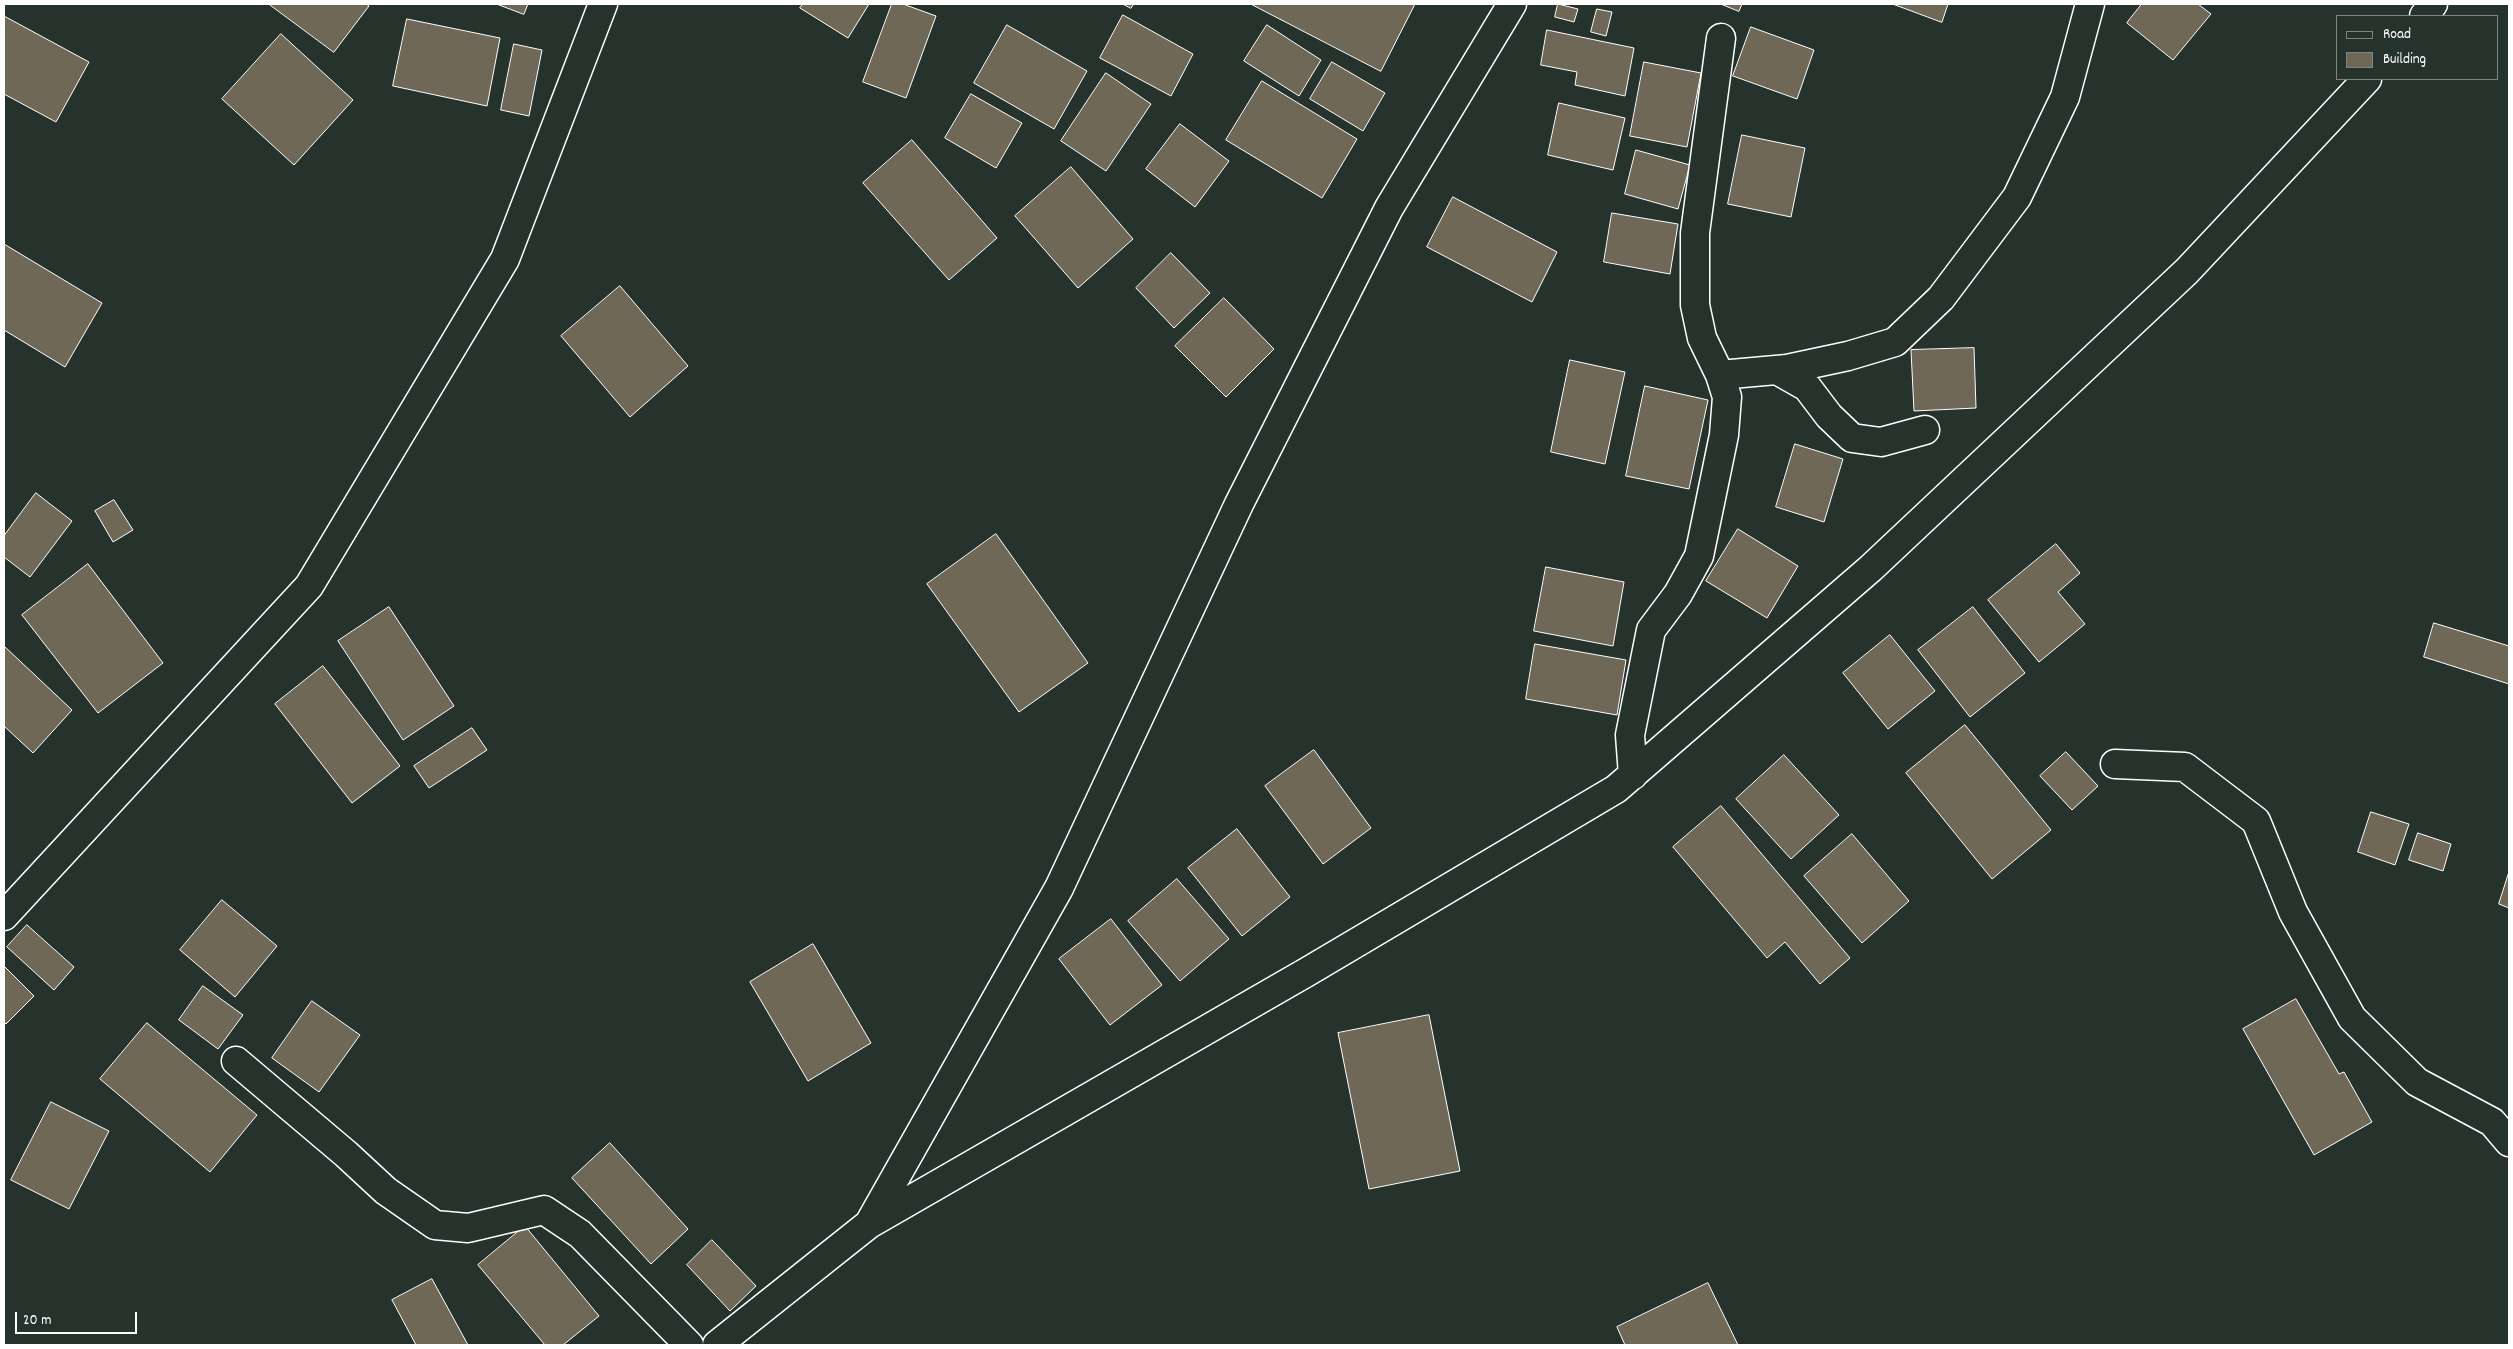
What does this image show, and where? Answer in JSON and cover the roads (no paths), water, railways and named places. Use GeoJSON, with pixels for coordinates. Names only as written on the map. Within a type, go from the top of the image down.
{"type":"FeatureCollection","features":[{"type":"Feature","properties":{"kind":"street"},"geometry":{"type":"LineString","coordinates":[[4,916],[309,586],[505,259],[603,4]]}},
{"type":"Feature","properties":{"kind":"street"},"geometry":{"type":"LineString","coordinates":[[869,1224],[1059,888],[1239,504],[1389,208],[1512,4]]}},
{"type":"Feature","properties":{"kind":"street"},"geometry":{"type":"LineString","coordinates":[[1720,375],[1777,370],[1848,356],[1895,342],[1941,298],[2018,197],[2065,97],[2090,4]]}},
{"type":"Feature","properties":{"kind":"street"},"geometry":{"type":"LineString","coordinates":[[2425,15],[2433,4]]}},
{"type":"Feature","properties":{"kind":"street"},"geometry":{"type":"LineString","coordinates":[[1633,775],[1630,735],[1651,630],[1678,594],[1699,556],[1724,435],[1727,397],[1720,375],[1702,338],[1694,306],[1696,233],[1721,38]]}},
{"type":"Feature","properties":{"kind":"street"},"geometry":{"type":"LineString","coordinates":[[717,1345],[869,1224],[1307,972],[1616,789],[1871,568],[2187,271],[2366,80]]}},
{"type":"Feature","properties":{"kind":"street"},"geometry":{"type":"LineString","coordinates":[[1777,370],[1807,387],[1829,416],[1852,438],[1881,442],[1925,430]]}},
{"type":"Feature","properties":{"kind":"street"},"geometry":{"type":"LineString","coordinates":[[2115,764],[2185,767],[2256,821],[2292,912],[2352,1018],[2417,1082],[2492,1122],[2509,1142]]}},
{"type":"Feature","properties":{"kind":"street"},"geometry":{"type":"LineString","coordinates":[[236,1061],[346,1154],[386,1191],[435,1225],[468,1228],[544,1210],[580,1234],[689,1345]]}}]}
